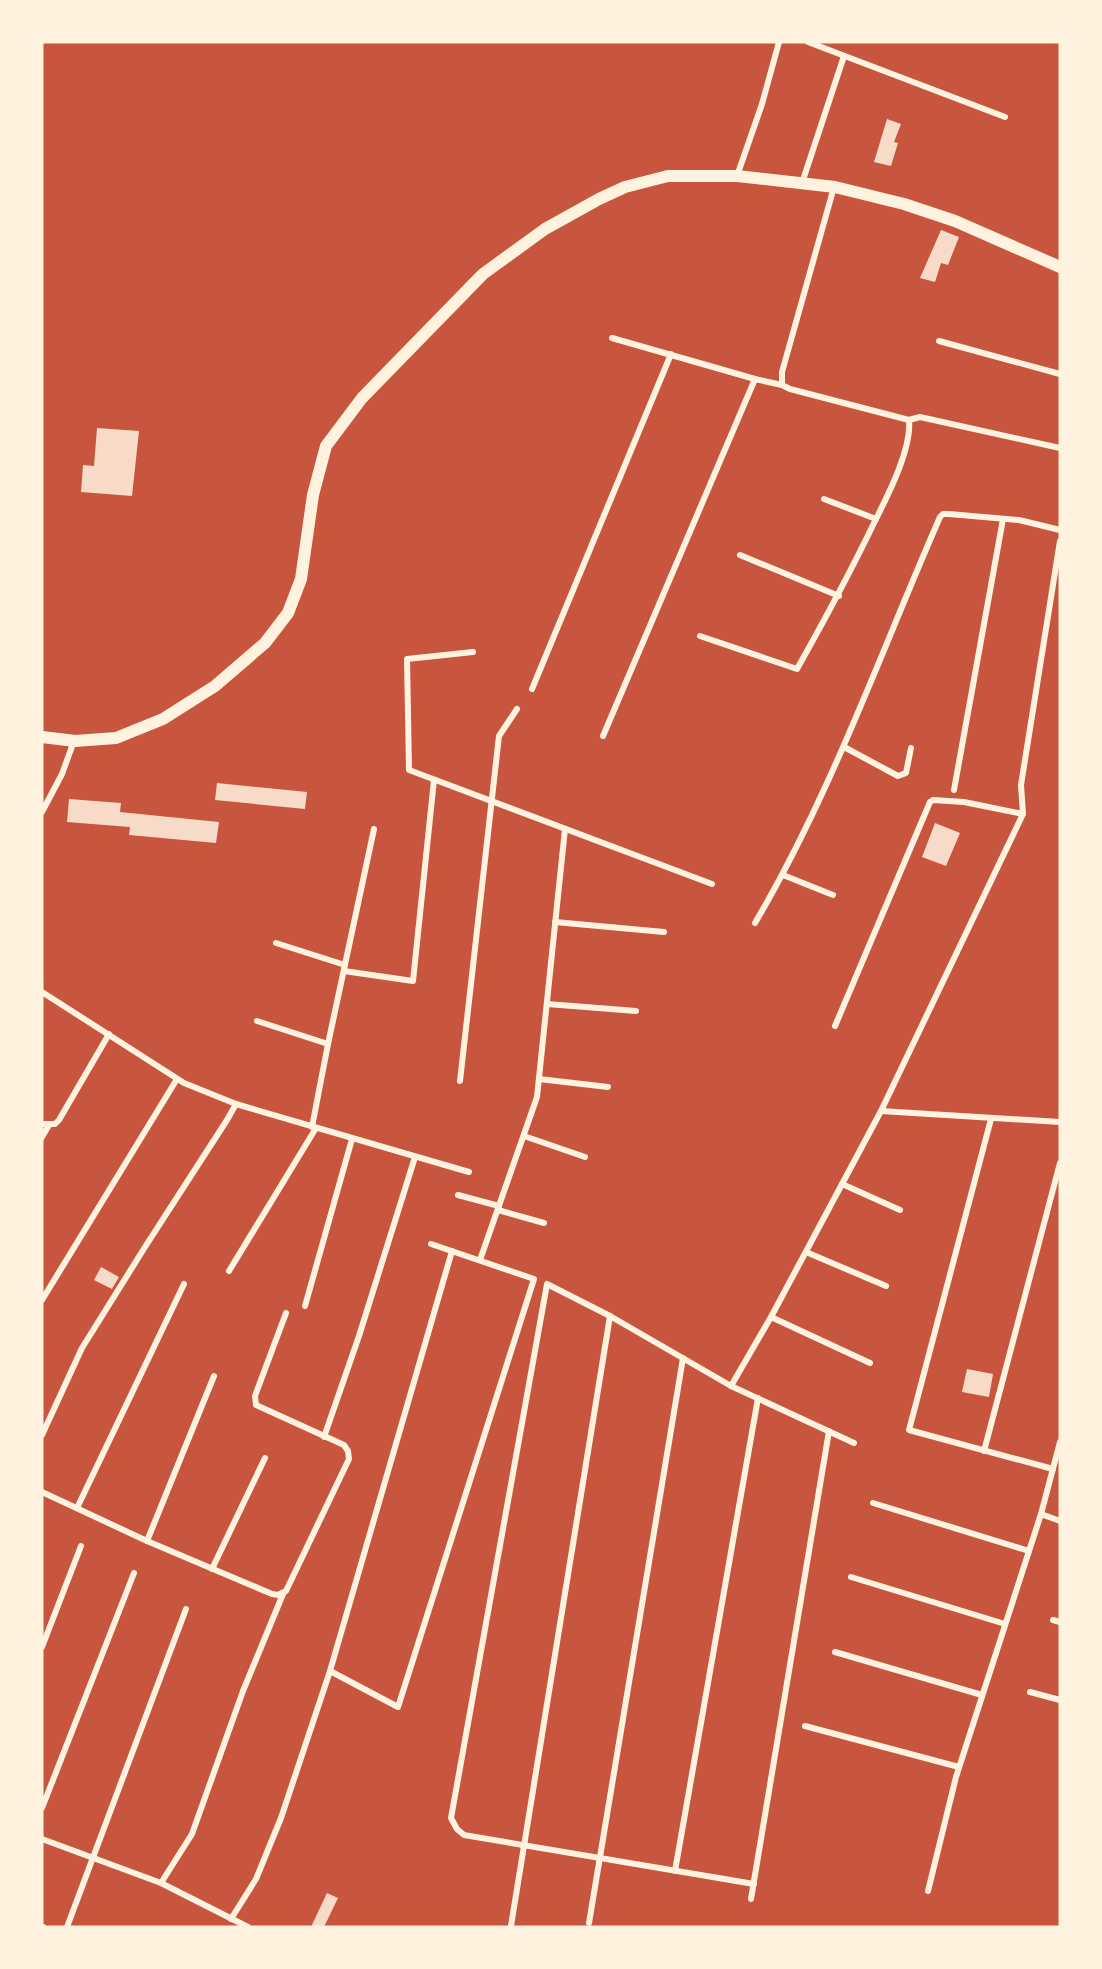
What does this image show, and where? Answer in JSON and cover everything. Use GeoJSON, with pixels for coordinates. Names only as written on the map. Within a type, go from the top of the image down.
{"type":"FeatureCollection","features":[{"type":"Feature","properties":{"kind":"main road"},"geometry":{"type":"LineString","coordinates":[[42,737],[75,741],[116,738],[163,719],[215,686],[265,643],[288,613],[301,579],[313,495],[326,446],[362,398],[483,274],[545,229],[599,199],[625,187],[668,176],[737,176],[835,187],[904,204],[955,221],[1060,267]]}},
{"type":"Feature","properties":{"kind":"street"},"geometry":{"type":"LineString","coordinates":[[737,176],[762,104],[779,42]]}},
{"type":"Feature","properties":{"kind":"street"},"geometry":{"type":"LineString","coordinates":[[808,42],[1005,117]]}},
{"type":"Feature","properties":{"kind":"street"},"geometry":{"type":"LineString","coordinates":[[802,183],[844,56]]}},
{"type":"Feature","properties":{"kind":"street"},"geometry":{"type":"LineString","coordinates":[[782,385],[782,372],[835,187]]}},
{"type":"Feature","properties":{"kind":"street"},"geometry":{"type":"LineString","coordinates":[[612,338],[909,420],[920,417],[1060,448]]}},
{"type":"Feature","properties":{"kind":"street"},"geometry":{"type":"LineString","coordinates":[[939,341],[1060,374]]}},
{"type":"Feature","properties":{"kind":"street"},"geometry":{"type":"LineString","coordinates":[[532,689],[671,354]]}},
{"type":"Feature","properties":{"kind":"street"},"geometry":{"type":"LineString","coordinates":[[603,736],[756,379]]}},
{"type":"Feature","properties":{"kind":"street"},"geometry":{"type":"LineString","coordinates":[[700,636],[797,669],[838,596],[895,480],[909,430],[909,420]]}},
{"type":"Feature","properties":{"kind":"street"},"geometry":{"type":"LineString","coordinates":[[824,499],[876,519]]}},
{"type":"Feature","properties":{"kind":"street"},"geometry":{"type":"LineString","coordinates":[[756,923],[783,875],[844,747],[940,517],[943,514],[949,514],[1019,520],[1060,530]]}},
{"type":"Feature","properties":{"kind":"street"},"geometry":{"type":"LineString","coordinates":[[954,790],[1003,519]]}},
{"type":"Feature","properties":{"kind":"street"},"geometry":{"type":"LineString","coordinates":[[731,1386],[771,1317],[880,1111],[1023,814],[1021,785],[1060,541]]}},
{"type":"Feature","properties":{"kind":"street"},"geometry":{"type":"LineString","coordinates":[[740,555],[838,596]]}},
{"type":"Feature","properties":{"kind":"street"},"geometry":{"type":"LineString","coordinates":[[473,652],[406,659],[409,770],[712,884]]}},
{"type":"Feature","properties":{"kind":"street"},"geometry":{"type":"LineString","coordinates":[[460,1081],[499,736],[517,709]]}},
{"type":"Feature","properties":{"kind":"street"},"geometry":{"type":"LineString","coordinates":[[42,812],[62,774],[75,741]]}},
{"type":"Feature","properties":{"kind":"street"},"geometry":{"type":"LineString","coordinates":[[844,747],[898,776],[906,773],[911,748]]}},
{"type":"Feature","properties":{"kind":"street"},"geometry":{"type":"LineString","coordinates":[[276,943],[345,968],[414,981],[434,780]]}},
{"type":"Feature","properties":{"kind":"street"},"geometry":{"type":"LineString","coordinates":[[835,1026],[930,802],[964,802],[1023,814]]}},
{"type":"Feature","properties":{"kind":"street"},"geometry":{"type":"LineString","coordinates":[[228,1271],[314,1128],[328,1044],[374,829]]}},
{"type":"Feature","properties":{"kind":"street"},"geometry":{"type":"LineString","coordinates":[[480,1260],[537,1097],[565,829]]}},
{"type":"Feature","properties":{"kind":"street"},"geometry":{"type":"LineString","coordinates":[[783,875],[833,895]]}},
{"type":"Feature","properties":{"kind":"street"},"geometry":{"type":"LineString","coordinates":[[555,922],[664,932]]}},
{"type":"Feature","properties":{"kind":"street"},"geometry":{"type":"LineString","coordinates":[[42,992],[177,1079],[236,1104],[469,1172]]}},
{"type":"Feature","properties":{"kind":"street"},"geometry":{"type":"LineString","coordinates":[[547,1004],[636,1011]]}},
{"type":"Feature","properties":{"kind":"street"},"geometry":{"type":"LineString","coordinates":[[257,1021],[328,1044]]}},
{"type":"Feature","properties":{"kind":"street"},"geometry":{"type":"LineString","coordinates":[[42,1137],[46,1125],[59,1120],[109,1034]]}},
{"type":"Feature","properties":{"kind":"street"},"geometry":{"type":"LineString","coordinates":[[42,1300],[177,1079]]}},
{"type":"Feature","properties":{"kind":"street"},"geometry":{"type":"LineString","coordinates":[[539,1079],[608,1087]]}},
{"type":"Feature","properties":{"kind":"street"},"geometry":{"type":"LineString","coordinates":[[42,1435],[82,1348],[236,1104]]}},
{"type":"Feature","properties":{"kind":"street"},"geometry":{"type":"LineString","coordinates":[[880,1111],[1060,1122]]}},
{"type":"Feature","properties":{"kind":"street"},"geometry":{"type":"LineString","coordinates":[[991,1119],[909,1430],[1053,1469]]}},
{"type":"Feature","properties":{"kind":"street"},"geometry":{"type":"LineString","coordinates":[[524,1136],[585,1157]]}},
{"type":"Feature","properties":{"kind":"street"},"geometry":{"type":"LineString","coordinates":[[305,1306],[352,1139]]}},
{"type":"Feature","properties":{"kind":"street"},"geometry":{"type":"LineString","coordinates":[[324,1437],[359,1336],[415,1156]]}},
{"type":"Feature","properties":{"kind":"street"},"geometry":{"type":"LineString","coordinates":[[984,1450],[1060,1163]]}},
{"type":"Feature","properties":{"kind":"street"},"geometry":{"type":"LineString","coordinates":[[842,1184],[900,1210]]}},
{"type":"Feature","properties":{"kind":"street"},"geometry":{"type":"LineString","coordinates":[[458,1195],[544,1223]]}},
{"type":"Feature","properties":{"kind":"street"},"geometry":{"type":"LineString","coordinates":[[330,1671],[398,1707],[534,1279],[431,1244]]}},
{"type":"Feature","properties":{"kind":"street"},"geometry":{"type":"LineString","coordinates":[[231,1919],[256,1879],[277,1828],[330,1671],[452,1251]]}},
{"type":"Feature","properties":{"kind":"street"},"geometry":{"type":"LineString","coordinates":[[806,1252],[886,1286]]}},
{"type":"Feature","properties":{"kind":"street"},"geometry":{"type":"LineString","coordinates":[[77,1508],[184,1284]]}},
{"type":"Feature","properties":{"kind":"street"},"geometry":{"type":"LineString","coordinates":[[754,1884],[464,1835],[456,1829],[451,1818],[547,1284],[610,1316],[731,1386],[854,1443]]}},
{"type":"Feature","properties":{"kind":"street"},"geometry":{"type":"LineString","coordinates":[[161,1883],[192,1834],[240,1700],[283,1594],[348,1463],[347,1448],[259,1407],[255,1400],[286,1313]]}},
{"type":"Feature","properties":{"kind":"street"},"geometry":{"type":"LineString","coordinates":[[511,1926],[610,1316]]}},
{"type":"Feature","properties":{"kind":"street"},"geometry":{"type":"LineString","coordinates":[[771,1317],[870,1362]]}},
{"type":"Feature","properties":{"kind":"street"},"geometry":{"type":"LineString","coordinates":[[589,1923],[683,1358]]}},
{"type":"Feature","properties":{"kind":"street"},"geometry":{"type":"LineString","coordinates":[[147,1541],[214,1376]]}},
{"type":"Feature","properties":{"kind":"street"},"geometry":{"type":"LineString","coordinates":[[675,1871],[758,1398]]}},
{"type":"Feature","properties":{"kind":"street"},"geometry":{"type":"LineString","coordinates":[[751,1899],[829,1431]]}},
{"type":"Feature","properties":{"kind":"street"},"geometry":{"type":"LineString","coordinates":[[928,1891],[959,1767],[1041,1514],[1060,1442]]}},
{"type":"Feature","properties":{"kind":"street"},"geometry":{"type":"LineString","coordinates":[[212,1569],[265,1458]]}},
{"type":"Feature","properties":{"kind":"street"},"geometry":{"type":"LineString","coordinates":[[42,1492],[212,1569],[272,1594],[283,1594]]}},
{"type":"Feature","properties":{"kind":"street"},"geometry":{"type":"LineString","coordinates":[[873,1503],[1029,1551]]}},
{"type":"Feature","properties":{"kind":"street"},"geometry":{"type":"LineString","coordinates":[[1041,1514],[1060,1521]]}},
{"type":"Feature","properties":{"kind":"street"},"geometry":{"type":"LineString","coordinates":[[42,1647],[81,1546]]}},
{"type":"Feature","properties":{"kind":"street"},"geometry":{"type":"LineString","coordinates":[[42,1808],[135,1573]]}},
{"type":"Feature","properties":{"kind":"street"},"geometry":{"type":"LineString","coordinates":[[851,1577],[1005,1624]]}},
{"type":"Feature","properties":{"kind":"street"},"geometry":{"type":"LineString","coordinates":[[67,1927],[186,1609]]}},
{"type":"Feature","properties":{"kind":"street"},"geometry":{"type":"LineString","coordinates":[[836,1652],[982,1695]]}},
{"type":"Feature","properties":{"kind":"street"},"geometry":{"type":"LineString","coordinates":[[1030,1692],[1060,1700]]}},
{"type":"Feature","properties":{"kind":"street"},"geometry":{"type":"LineString","coordinates":[[805,1726],[959,1767]]}},
{"type":"Feature","properties":{"kind":"street"},"geometry":{"type":"LineString","coordinates":[[42,1839],[161,1883],[248,1927]]}},
{"type":"Feature","properties":{"kind":"building"},"geometry":{"type":"Polygon","coordinates":[[[887,119],[901,124],[894,142],[898,143],[891,166],[874,162],[887,119]]]}},
{"type":"Feature","properties":{"kind":"building"},"geometry":{"type":"Polygon","coordinates":[[[941,230],[959,237],[948,265],[941,263],[935,282],[920,278],[941,230]]]}},
{"type":"Feature","properties":{"kind":"building"},"geometry":{"type":"Polygon","coordinates":[[[97,428],[139,431],[132,496],[81,492],[83,465],[94,466],[97,428]]]}},
{"type":"Feature","properties":{"kind":"building"},"geometry":{"type":"Polygon","coordinates":[[[217,783],[307,792],[305,809],[215,800],[217,783]]]}},
{"type":"Feature","properties":{"kind":"building"},"geometry":{"type":"Polygon","coordinates":[[[69,799],[121,803],[120,812],[219,822],[216,843],[129,835],[130,827],[67,822],[69,799]]]}},
{"type":"Feature","properties":{"kind":"building"},"geometry":{"type":"Polygon","coordinates":[[[935,823],[960,833],[946,866],[922,857],[935,823]]]}},
{"type":"Feature","properties":{"kind":"building"},"geometry":{"type":"Polygon","coordinates":[[[101,1267],[119,1277],[112,1289],[94,1280],[101,1267]]]}},
{"type":"Feature","properties":{"kind":"building"},"geometry":{"type":"Polygon","coordinates":[[[967,1369],[993,1374],[989,1397],[962,1392],[967,1369]]]}},
{"type":"Feature","properties":{"kind":"building"},"geometry":{"type":"Polygon","coordinates":[[[327,1893],[338,1898],[324,1927],[311,1927],[327,1893]]]}}]}
